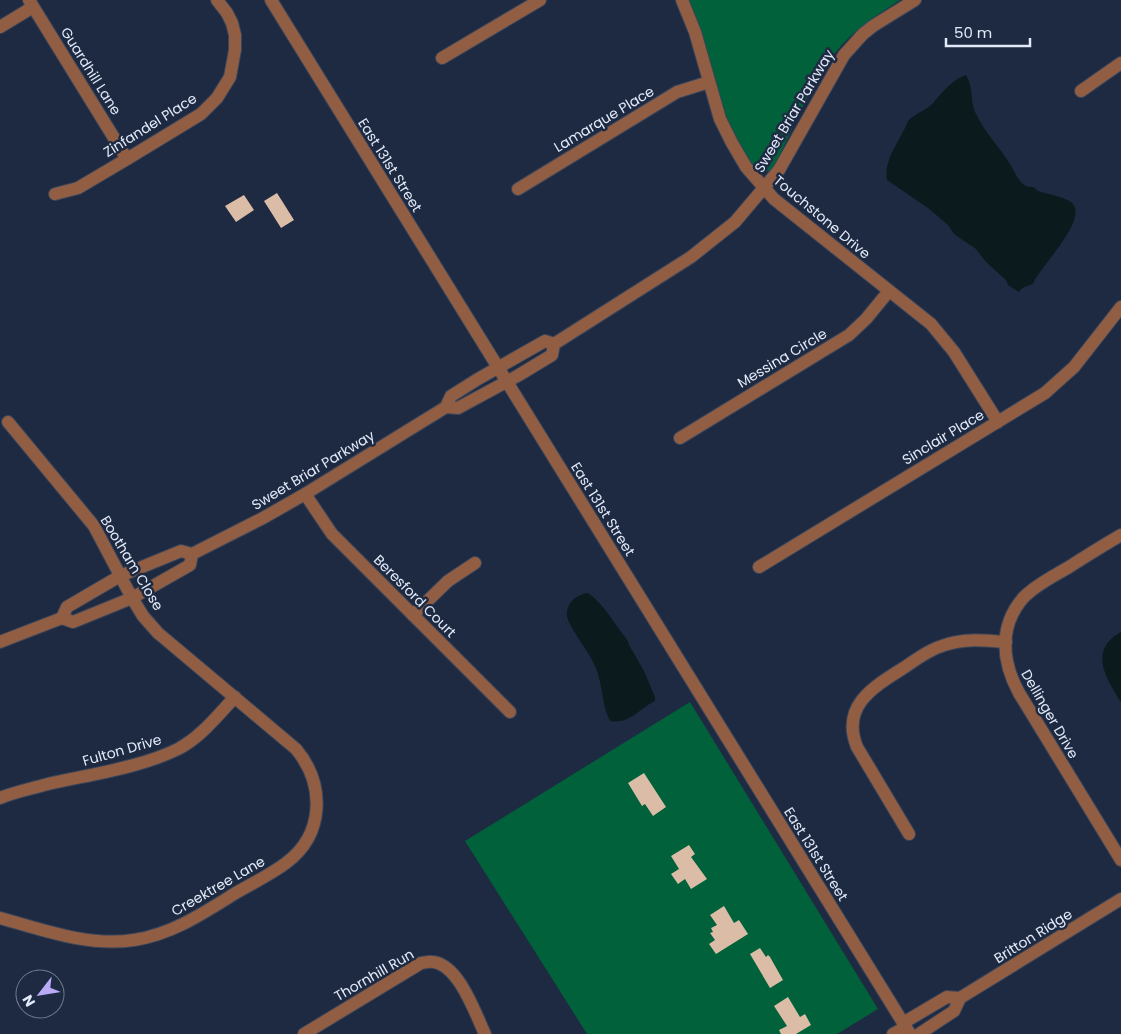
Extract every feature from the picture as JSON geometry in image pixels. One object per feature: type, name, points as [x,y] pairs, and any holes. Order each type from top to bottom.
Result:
[{"type":"street","name":"Zinfandel Place","points":[[55,194],[78,188],[127,159],[200,114],[217,98],[230,77],[234,62],[235,35],[227,13],[217,0]]},
{"type":"street","name":"East 131st Street","points":[[271,0],[906,1028]]},
{"type":"street","points":[[442,58],[540,0]]},
{"type":"street","name":"Touchstone Drive","points":[[682,0],[695,32],[720,120],[746,167],[774,199],[931,324],[946,341],[998,422]]},
{"type":"street","name":"Sweet Briar Parkway","points":[[446,407],[458,408],[552,355],[554,344],[691,257],[735,222],[779,170],[844,56],[873,26],[915,0]]},
{"type":"street","name":"Guardhill Lane","points":[[31,3],[127,159]]},
{"type":"street","points":[[0,27],[31,3]]},
{"type":"street","points":[[1081,91],[1121,63]]},
{"type":"street","name":"Lamarque Place","points":[[518,189],[677,92],[709,82]]},
{"type":"street","name":"Messina Circle","points":[[680,438],[849,335],[866,319],[889,291]]},
{"type":"street","name":"Sinclair Place","points":[[759,567],[1045,393],[1074,367],[1121,307]]},
{"type":"street","name":"Sweet Briar Parkway","points":[[62,618],[67,607],[120,576],[181,551],[192,554],[263,518],[446,407],[451,396],[478,378],[545,341],[554,344]]},
{"type":"street","name":"Bootham Close","points":[[8,422],[94,526],[143,616],[158,633],[300,754],[305,760],[317,796]]},
{"type":"street","name":"Beresford Court","points":[[305,494],[332,534],[510,712]]},
{"type":"street","name":"Dellinger Drive","points":[[1121,535],[1043,582],[1025,597],[1010,622],[1004,651],[1012,682],[1121,860]]},
{"type":"street","name":"Sweet Briar Parkway","points":[[0,642],[62,618],[72,622],[132,598],[190,565],[192,554]]},
{"type":"street","points":[[413,615],[448,581],[475,563]]},
{"type":"street","points":[[909,834],[857,747],[852,731],[856,711],[862,699],[873,688],[939,647],[964,641],[1006,642]]},
{"type":"street","name":"Fulton Drive","points":[[0,798],[22,790],[138,764],[161,756],[195,738],[235,698]]},
{"type":"street","name":"Creektree Lane","points":[[0,918],[66,936],[104,942],[134,940],[166,932],[187,923],[287,862],[301,848],[313,827],[318,810],[317,796]]},
{"type":"street","name":"Britton Ridge","points":[[919,1034],[954,1012],[960,998],[1121,899]]},
{"type":"street","name":"Thornhill Run","points":[[304,1034],[421,963],[433,962],[451,970],[466,992],[485,1034]]},
{"type":"street","name":"Britton Ridge","points":[[893,1034],[906,1028],[947,997],[960,998]]},
{"type":"green space","points":[[687,0],[900,0],[857,31],[835,53],[810,93],[775,165],[771,170],[761,174],[746,159],[721,106],[711,66]]},
{"type":"green space","points":[[690,702],[878,1009],[837,1034],[587,1034],[465,841]]},
{"type":"shaded area","points":[[966,75],[970,85],[975,112],[1021,182],[1024,185],[1034,187],[1038,191],[1069,200],[1075,209],[1074,219],[1062,243],[1033,284],[1022,288],[1019,292],[1008,285],[1006,280],[986,262],[976,249],[954,234],[948,225],[928,208],[887,180],[889,160],[908,121],[932,104],[953,82]]},
{"type":"shaded area","points":[[588,593],[605,609],[628,641],[655,697],[655,701],[624,720],[610,721],[595,666],[568,620],[567,611],[570,603],[580,595]]},
{"type":"shaded area","points":[[1121,632],[1121,702],[1106,674],[1103,656],[1105,647],[1111,639]]},
{"type":"building","points":[[277,193],[294,220],[281,228],[264,201]]},
{"type":"building","points":[[244,195],[254,210],[236,222],[225,206]]},
{"type":"building","points":[[644,773],[666,807],[653,816],[645,804],[642,806],[628,783]]},
{"type":"building","points":[[689,845],[695,854],[691,857],[707,879],[691,889],[685,879],[678,884],[671,874],[679,869],[671,856]]},
{"type":"building","points":[[724,906],[734,923],[739,920],[748,934],[716,954],[709,944],[715,940],[710,933],[713,932],[711,928],[717,925],[710,915]]},
{"type":"building","points":[[760,948],[766,957],[768,955],[770,957],[783,980],[770,988],[750,954]]},
{"type":"building","points":[[788,997],[800,1017],[805,1014],[811,1025],[796,1034],[781,1034],[779,1030],[787,1026],[774,1006]]}]
